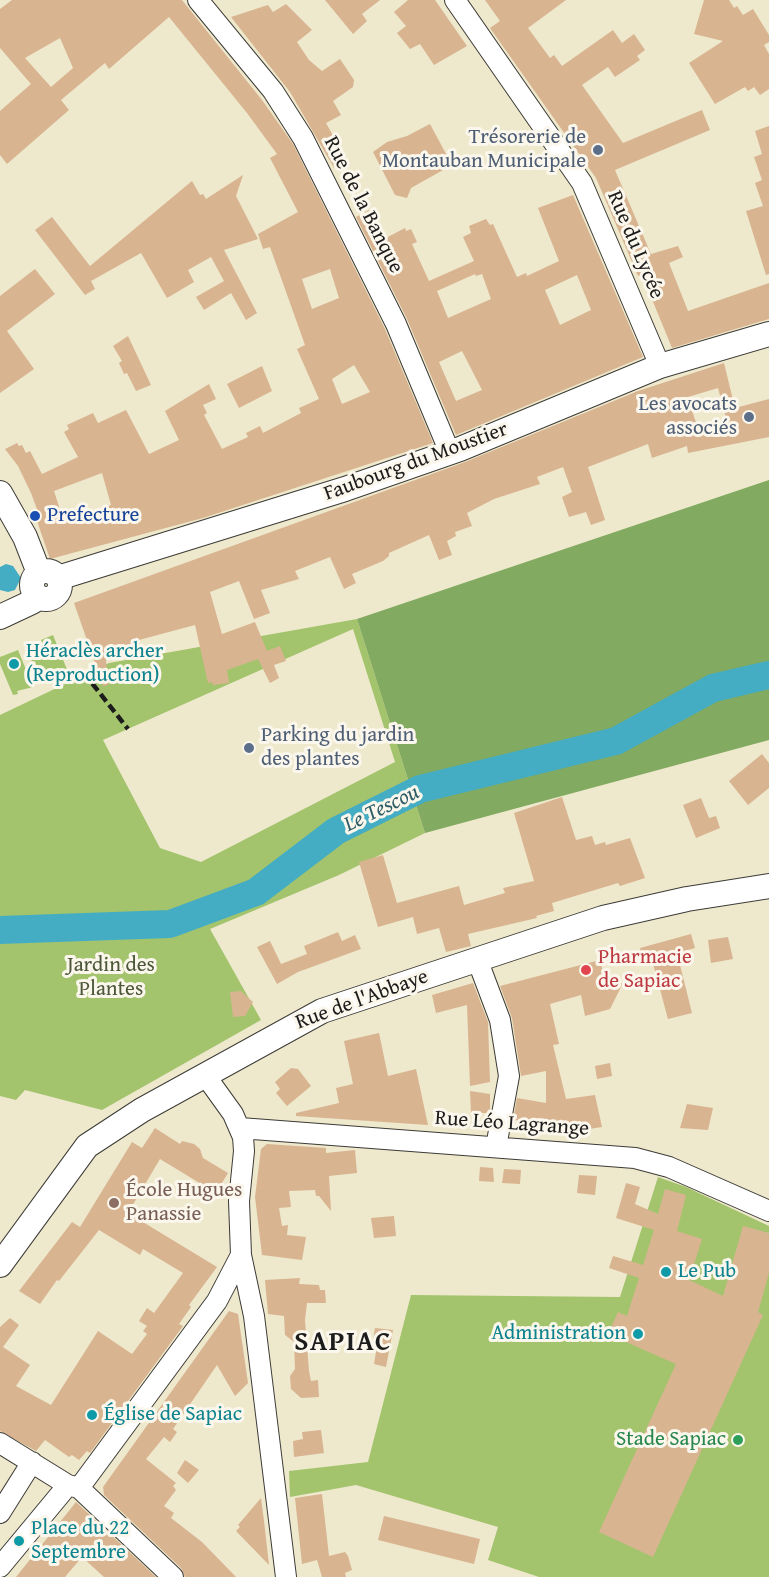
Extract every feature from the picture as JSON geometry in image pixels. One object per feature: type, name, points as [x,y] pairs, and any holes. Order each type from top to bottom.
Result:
[{"type":"main road","name":"Faubourg du Moustier","points":[[0,617],[32,602],[44,582],[206,534],[450,453],[660,366],[769,334]]},
{"type":"main road","points":[[0,493],[25,537],[44,582]]},
{"type":"main road","name":"Rue de l'Abbaye","points":[[0,1265],[87,1146],[142,1110],[322,1011],[603,918],[687,899],[769,886]]},
{"type":"street","name":"Rue de la Banque","points":[[198,0],[273,91],[303,138],[396,324],[450,453]]},
{"type":"street","name":"Rue du Lycée","points":[[455,0],[582,183],[660,366]]},
{"type":"street","points":[[477,959],[500,1020],[509,1076],[496,1146]]},
{"type":"street","points":[[205,1075],[240,1128],[244,1152],[239,1201],[241,1255],[250,1297],[286,1577]]},
{"type":"street","name":"Rue Léo Lagrange","points":[[240,1128],[635,1158],[669,1167],[769,1211]]},
{"type":"street","points":[[0,1567],[74,1486],[87,1481],[222,1292],[241,1255]]},
{"type":"street","points":[[222,1292],[239,1291],[250,1297]]},
{"type":"street","points":[[0,1443],[74,1486],[173,1577]]},
{"type":"street","points":[[0,1513],[32,1462]]},
{"type":"green space","points":[[769,480],[769,740],[425,833],[357,619]]},
{"type":"green space","name":"Jardin des Plantes","points":[[357,619],[425,833],[339,875],[210,929],[261,1020],[102,1110],[25,1090],[16,1100],[0,1096],[0,715],[109,663]],"holes":[[[353,629],[395,762],[201,862],[160,848],[103,740]]]},
{"type":"green space","points":[[53,635],[68,672],[41,683],[35,661],[32,662],[26,647],[42,643],[41,640]]},
{"type":"green space","points":[[18,650],[33,687],[17,691],[18,694],[13,695],[0,664],[0,657]]},
{"type":"green space","points":[[658,1177],[686,1187],[769,1226],[769,1577],[539,1577],[488,1560],[498,1527],[356,1485],[290,1497],[289,1471],[368,1462],[411,1295],[620,1297]]},
{"type":"water","points":[[6,564],[13,566],[21,578],[15,590],[8,592],[0,590],[0,567]]},
{"type":"building","points":[[12,0],[182,0],[262,100],[293,144],[385,329],[433,443],[203,518],[50,559],[37,521],[41,520],[31,493],[18,466],[5,449],[17,443],[19,446],[22,445],[26,453],[30,451],[42,474],[78,457],[64,432],[69,429],[67,425],[93,413],[98,423],[126,410],[149,454],[179,440],[165,411],[209,384],[216,399],[203,405],[207,413],[204,415],[222,449],[248,437],[246,433],[260,426],[263,433],[301,413],[299,408],[319,399],[297,349],[305,345],[270,247],[263,249],[258,234],[298,212],[270,158],[277,154],[247,113],[169,17],[109,69],[105,63],[61,100],[69,110],[7,164],[0,155],[0,111],[31,84],[0,48],[0,9]],"holes":[[[60,38],[73,68],[51,87],[25,58]],[[330,269],[339,298],[312,309],[302,279]],[[354,365],[370,392],[342,404],[332,379]],[[102,473],[111,505],[64,522],[54,491]]]},
{"type":"building","points":[[325,0],[380,0],[362,14],[367,21],[353,34]]},
{"type":"building","points":[[408,0],[435,0],[467,46],[434,65],[420,44],[410,49],[397,33],[406,26],[394,12]]},
{"type":"building","points":[[485,0],[566,0],[528,28],[550,58],[554,55],[562,66],[613,30],[622,43],[634,34],[645,50],[637,56],[640,60],[615,77],[608,67],[582,85],[623,143],[702,110],[710,130],[615,170],[651,254],[678,246],[683,257],[669,263],[688,311],[769,283],[769,319],[672,348],[642,275],[638,276],[596,178],[490,28],[500,21]]},
{"type":"building","points":[[704,0],[729,0],[734,8],[737,6],[743,15],[753,9],[769,35],[769,42],[764,45],[769,54],[769,89],[760,95],[754,87],[748,91],[745,87],[715,104],[689,63],[723,41],[694,34]]},
{"type":"building","points":[[286,4],[312,30],[297,42],[309,60],[322,71],[340,59],[354,80],[353,87],[333,101],[341,115],[326,123],[346,159],[334,168],[290,92],[231,17],[268,5],[273,12]]},
{"type":"building","points":[[430,124],[452,165],[411,188],[407,198],[395,195],[373,152],[387,142],[407,136]]},
{"type":"building","points":[[769,126],[769,274],[766,275],[746,211],[763,206],[755,183],[762,180],[754,157],[762,154],[755,131]]},
{"type":"building","points":[[243,175],[236,196],[258,239],[224,250],[257,313],[246,320],[231,293],[204,310],[196,297],[224,281],[211,257],[188,270],[194,282],[167,298],[141,253],[91,281],[95,289],[85,295],[35,230],[52,217],[90,266],[192,181],[200,195],[203,194],[206,199]]},
{"type":"building","points":[[573,195],[643,357],[456,435],[407,319],[356,217],[369,210],[386,238],[405,228],[406,231],[411,229],[417,242],[412,244],[429,281],[474,261],[463,237],[471,233],[469,226],[486,219],[490,225],[493,224],[517,277],[526,273],[527,276],[559,261],[538,208]],"holes":[[[475,274],[476,276],[482,274],[491,299],[448,318],[437,291]],[[577,275],[591,310],[560,325],[545,290]],[[462,351],[482,390],[456,401],[439,362]]]},
{"type":"building","points":[[35,269],[55,294],[7,331],[34,369],[0,393],[0,296]]},
{"type":"building","points":[[128,336],[151,385],[136,391],[127,373],[124,374],[119,363],[122,361],[113,346]]},
{"type":"building","points":[[724,363],[735,408],[769,399],[769,437],[688,453],[687,446],[652,458],[648,444],[588,467],[605,520],[591,525],[586,512],[569,517],[562,497],[572,492],[563,467],[537,477],[540,484],[494,499],[467,513],[472,526],[455,532],[456,536],[447,541],[452,555],[439,560],[429,535],[389,553],[383,561],[352,574],[356,583],[344,589],[330,557],[295,571],[299,579],[261,590],[270,613],[254,619],[239,581],[210,592],[222,634],[255,622],[267,651],[280,646],[286,661],[274,665],[279,678],[270,683],[258,659],[227,670],[229,683],[213,685],[212,682],[208,683],[195,625],[139,640],[142,652],[106,659],[108,685],[103,686],[74,603],[465,462],[638,391]],"holes":[[[718,388],[727,422],[705,428],[695,420],[688,397]]]},
{"type":"building","points":[[262,366],[272,391],[239,408],[227,384]]},
{"type":"building","points":[[762,754],[769,763],[769,788],[748,805],[729,781]]},
{"type":"building","points":[[562,797],[576,840],[592,836],[595,845],[605,842],[606,845],[630,838],[645,878],[620,886],[618,883],[552,903],[554,911],[536,916],[537,918],[468,934],[471,946],[446,952],[439,928],[417,934],[413,917],[378,927],[359,862],[383,855],[397,903],[459,886],[464,905],[505,893],[503,888],[534,881],[514,813]]},
{"type":"building","points":[[701,798],[709,818],[716,816],[720,828],[696,838],[683,805]]},
{"type":"building","points":[[338,932],[342,941],[355,935],[361,949],[298,972],[277,984],[257,947],[270,941],[281,964],[307,954],[304,946]]},
{"type":"building","points":[[691,934],[695,948],[677,953],[692,1013],[668,1019],[652,960],[643,962],[640,948]]},
{"type":"building","points":[[728,937],[733,959],[711,963],[708,940]]},
{"type":"building","points":[[600,960],[607,988],[623,983],[610,1009],[585,1016],[581,995],[550,1004],[559,1044],[553,1045],[566,1099],[595,1095],[602,1127],[589,1129],[588,1126],[513,1120],[517,1098],[546,1103],[546,1071],[521,1076],[512,1018],[500,986]]},
{"type":"building","points":[[473,983],[488,1022],[490,1082],[470,1086],[467,1005],[436,1013],[432,995]]},
{"type":"building","points":[[241,991],[253,1002],[245,1016],[233,1017],[230,992]]},
{"type":"building","points":[[379,1033],[388,1076],[416,1069],[428,1125],[296,1116],[296,1113],[339,1103],[336,1088],[353,1084],[344,1041]]},
{"type":"building","points":[[610,1063],[612,1076],[597,1079],[595,1066]]},
{"type":"building","points":[[291,1068],[298,1069],[311,1086],[287,1106],[276,1093],[280,1089],[275,1082]]},
{"type":"building","points":[[470,1091],[490,1094],[490,1113],[471,1113]]},
{"type":"building","points":[[687,1104],[713,1108],[708,1130],[680,1128]]},
{"type":"building","points":[[155,1128],[180,1144],[182,1141],[194,1144],[200,1149],[203,1158],[228,1173],[216,1193],[160,1159],[128,1213],[217,1267],[189,1305],[191,1307],[179,1324],[183,1326],[90,1453],[87,1451],[79,1460],[72,1455],[69,1457],[45,1440],[36,1451],[0,1431],[0,1327],[10,1318],[19,1325],[3,1347],[30,1365],[16,1386],[51,1405],[98,1331],[132,1354],[147,1334],[143,1331],[147,1326],[139,1321],[147,1308],[154,1313],[183,1273],[143,1249],[140,1255],[99,1230],[40,1304],[19,1291],[72,1222],[80,1227],[132,1142],[142,1148]]},
{"type":"building","points":[[267,1144],[326,1148],[326,1153],[355,1150],[357,1173],[329,1176],[331,1211],[319,1196],[316,1196],[315,1190],[289,1191],[291,1207],[279,1208],[282,1226],[288,1225],[287,1235],[306,1237],[302,1260],[262,1255],[255,1197],[261,1149]]},
{"type":"building","points":[[480,1167],[493,1168],[494,1182],[479,1181]]},
{"type":"building","points":[[504,1169],[521,1170],[520,1184],[502,1183]]},
{"type":"building","points":[[579,1175],[597,1176],[595,1195],[577,1193]]},
{"type":"building","points":[[626,1183],[640,1187],[635,1204],[658,1214],[665,1189],[686,1195],[677,1231],[702,1239],[689,1280],[723,1296],[743,1226],[769,1233],[769,1273],[758,1312],[763,1315],[653,1557],[599,1532],[676,1364],[608,1334],[618,1312],[627,1316],[639,1278],[609,1268],[613,1256],[643,1265],[654,1230],[616,1218]]},
{"type":"building","points":[[394,1216],[396,1236],[374,1238],[371,1218]]},
{"type":"building","points":[[300,1278],[299,1284],[319,1285],[320,1290],[325,1290],[326,1303],[307,1303],[305,1320],[309,1371],[311,1381],[318,1380],[319,1397],[301,1398],[291,1389],[290,1376],[295,1369],[294,1342],[285,1335],[284,1316],[268,1314],[265,1280]]},
{"type":"building","points":[[229,1311],[238,1314],[248,1383],[235,1396],[217,1365],[173,1429],[177,1432],[170,1442],[164,1437],[146,1459],[176,1483],[173,1486],[176,1490],[164,1506],[174,1513],[171,1518],[202,1542],[236,1577],[185,1577],[181,1568],[104,1495],[103,1487]]},
{"type":"building","points":[[375,1328],[393,1330],[386,1367],[374,1364],[376,1352],[371,1352]]},
{"type":"building","points":[[321,1430],[324,1453],[294,1457],[293,1441],[303,1439],[302,1432]]},
{"type":"building","points":[[185,1460],[199,1470],[188,1483],[177,1473]]},
{"type":"building","points":[[322,1494],[329,1556],[345,1552],[352,1570],[345,1573],[346,1577],[322,1577],[317,1560],[302,1564],[295,1498]]},
{"type":"building","points":[[261,1498],[269,1565],[236,1531],[240,1527],[238,1525]]},
{"type":"building","points":[[76,1502],[156,1577],[104,1577],[82,1557],[65,1577],[16,1577]]},
{"type":"building","points":[[384,1516],[480,1539],[474,1564],[378,1540]]},
{"type":"waterway","name":"Le Tescou","points":[[0,930],[170,924],[256,892],[336,831],[420,789],[616,741],[713,688],[769,675]]},
{"type":"railway","points":[[84,673],[128,729]]},
{"type":"place","name":"Trésorerie de Montauban Municipale","points":[[598,150]]},
{"type":"place","name":"Les avocats associés","points":[[749,417]]},
{"type":"place","name":"Prefecture","points":[[35,516]]},
{"type":"place","name":"Héraclès archer (Reproduction)","points":[[14,664]]},
{"type":"place","name":"Parking du jardin des plantes","points":[[249,748]]},
{"type":"place","name":"Pharmacie de Sapiac","points":[[586,970]]},
{"type":"place","name":"École Hugues Panassie","points":[[114,1203]]},
{"type":"place","name":"Le Pub","points":[[666,1272]]},
{"type":"place","name":"Administration","points":[[638,1334]]},
{"type":"place","name":"Église de Sapiac","points":[[92,1415]]},
{"type":"place","name":"Stade Sapiac","points":[[738,1440]]},
{"type":"place","name":"Place du 22 Septembre","points":[[19,1541]]},
{"type":"district","name":"SAPIAC","points":[[343,1343]]}]
